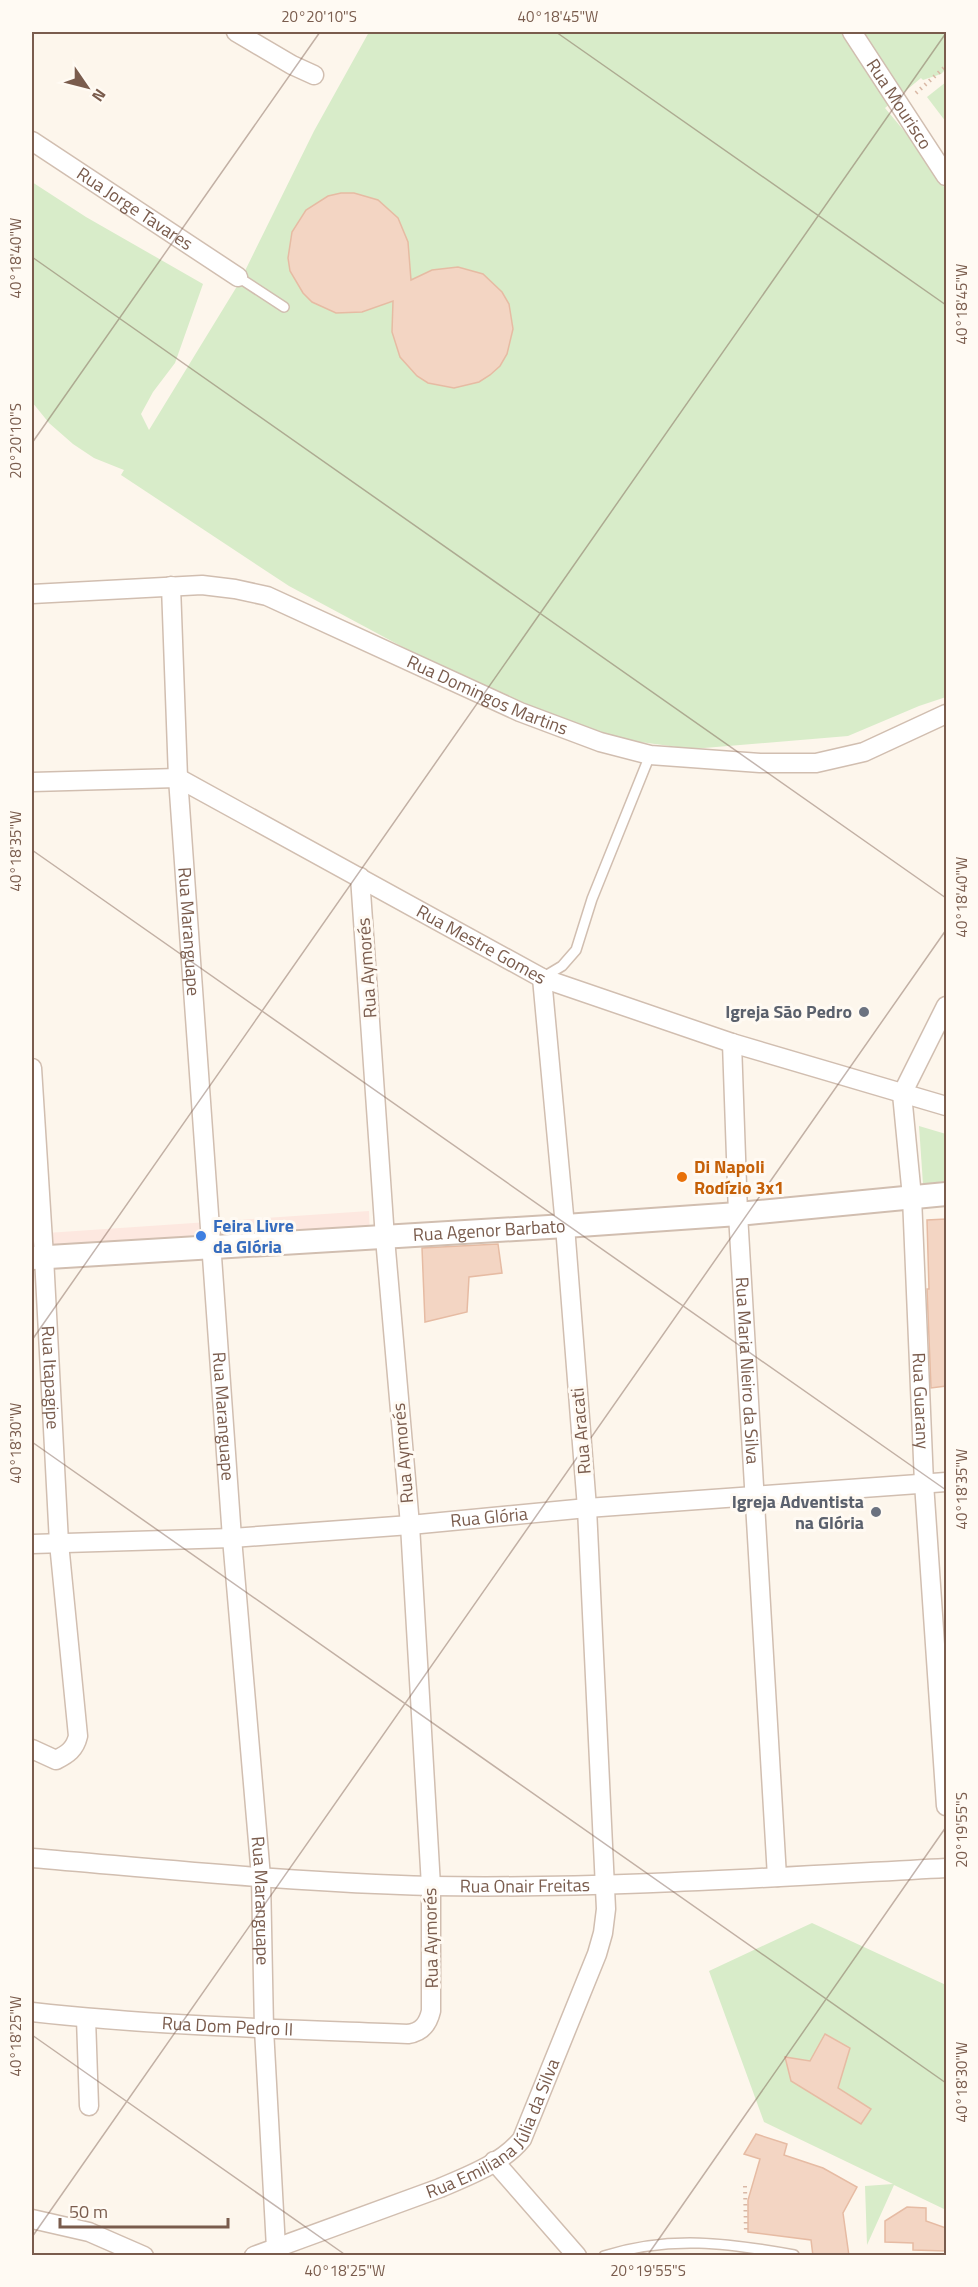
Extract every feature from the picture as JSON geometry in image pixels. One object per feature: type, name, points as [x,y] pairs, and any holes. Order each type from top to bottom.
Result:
[{"type":"street","points":[[236,32],[292,65],[314,75]]},
{"type":"street","name":"Rua Mourisco","points":[[852,32],[946,176]]},
{"type":"street","name":"Rua Jorge Tavares","points":[[32,141],[238,277]]},
{"type":"street","name":"Rua Domingos Martins","points":[[32,594],[202,585],[267,596],[520,712],[600,742],[650,755],[760,763],[816,763],[864,752],[946,714]]},
{"type":"street","name":"Rua Maranguape","points":[[171,586],[178,778],[232,1538],[261,1877],[264,2029],[277,2252]]},
{"type":"street","points":[[32,782],[178,778]]},
{"type":"street","name":"Rua Mestre Gomes","points":[[178,778],[542,978],[732,1043],[946,1106]]},
{"type":"street","name":"Rua Aymorés","points":[[360,877],[384,1238],[410,1525],[430,1886],[431,2011],[424,2027]]},
{"type":"street","name":"Rua Aracati","points":[[542,978],[565,1226],[587,1508],[605,1884]]},
{"type":"street","points":[[902,1094],[946,1006]]},
{"type":"street","name":"Rua Maria Nieiro da Silva","points":[[732,1043],[738,1214],[777,1877]]},
{"type":"street","name":"Rua Itapagipe","points":[[32,1068],[38,1258],[58,1543],[78,1736],[76,1746],[67,1755],[56,1760],[32,1749]]},
{"type":"street","name":"Rua Guarany","points":[[902,1094],[912,1197],[924,1484],[946,1806]]},
{"type":"street","name":"Rua Agenor Barbato","points":[[38,1258],[738,1214],[946,1194]]},
{"type":"street","name":"Rua Glória","points":[[32,1544],[232,1538],[410,1525],[587,1508],[946,1482]]},
{"type":"street","name":"Rua Onair Freitas","points":[[32,1858],[261,1877],[430,1886],[605,1884],[946,1868]]},
{"type":"street","name":"Rua Emiliana Júlia da Silva","points":[[254,2256],[277,2252],[440,2188],[515,2148],[522,2139],[597,1954],[606,1910],[605,1884]]},
{"type":"street","name":"Rua Dom Pedro II","points":[[32,2012],[86,2018],[264,2029],[408,2034],[424,2027]]},
{"type":"street","points":[[86,2018],[89,2106]]},
{"type":"street","points":[[494,2161],[577,2256]]},
{"type":"street","points":[[32,2219],[89,2232],[144,2256]]},
{"type":"lane","points":[[238,277],[284,307]]},
{"type":"lane","points":[[542,978],[562,966],[576,950],[592,899],[650,755]]},
{"type":"lane","points":[[604,2256],[642,2246],[702,2242],[794,2255]]},
{"type":"path","points":[[901,107],[946,66]]},
{"type":"path","points":[[745,2186],[746,2247]]},
{"type":"shaded area","name":"Feira Livre da Glória","points":[[369,1211],[370,1237],[32,1261],[32,1234]]},
{"type":"green space","points":[[369,32],[946,32],[946,69],[941,74],[923,80],[921,78],[885,108],[910,138],[946,190],[946,697],[848,736],[692,749],[581,734],[494,696],[289,586],[121,475],[124,470],[94,458],[73,444],[49,423],[32,402],[32,182],[86,217],[203,284],[175,363],[153,392],[141,414],[149,430],[239,283],[314,131]]},
{"type":"green space","points":[[946,82],[946,122],[927,97]]},
{"type":"green space","points":[[919,1126],[946,1134],[946,1181],[923,1184]]},
{"type":"green space","points":[[812,1923],[946,1985],[946,2210],[894,2185],[867,2245],[865,2186],[893,2184],[764,2122],[709,1971]]},
{"type":"building","points":[[354,193],[378,200],[398,218],[408,242],[411,280],[432,270],[458,267],[483,274],[502,292],[509,304],[513,329],[507,354],[500,366],[490,375],[479,382],[454,388],[428,383],[417,376],[400,357],[392,332],[393,301],[362,312],[336,313],[312,302],[303,293],[290,271],[288,258],[292,232],[306,210],[328,196]]},
{"type":"building","points":[[946,1219],[946,1386],[931,1388],[927,1220]]},
{"type":"building","points":[[498,1244],[502,1273],[469,1277],[467,1312],[425,1322],[422,1248]]},
{"type":"building","points":[[825,2034],[850,2048],[838,2088],[871,2109],[861,2124],[791,2081],[785,2057],[810,2061]]},
{"type":"building","points":[[756,2134],[787,2144],[784,2155],[823,2168],[857,2187],[843,2213],[849,2256],[813,2256],[811,2240],[748,2232],[748,2200],[760,2159],[744,2154]]},
{"type":"building","points":[[907,2207],[926,2208],[926,2221],[946,2228],[946,2251],[913,2250],[913,2243],[885,2242],[885,2221]]},
{"type":"place","name":"Igreja São Pedro","points":[[864,1012]]},
{"type":"place","name":"Di Napoli Rodízio 3x1","points":[[682,1177]]},
{"type":"place","name":"Feira Livre da Glória","points":[[201,1236]]},
{"type":"place","name":"Igreja Adventista na Glória","points":[[876,1512]]}]
